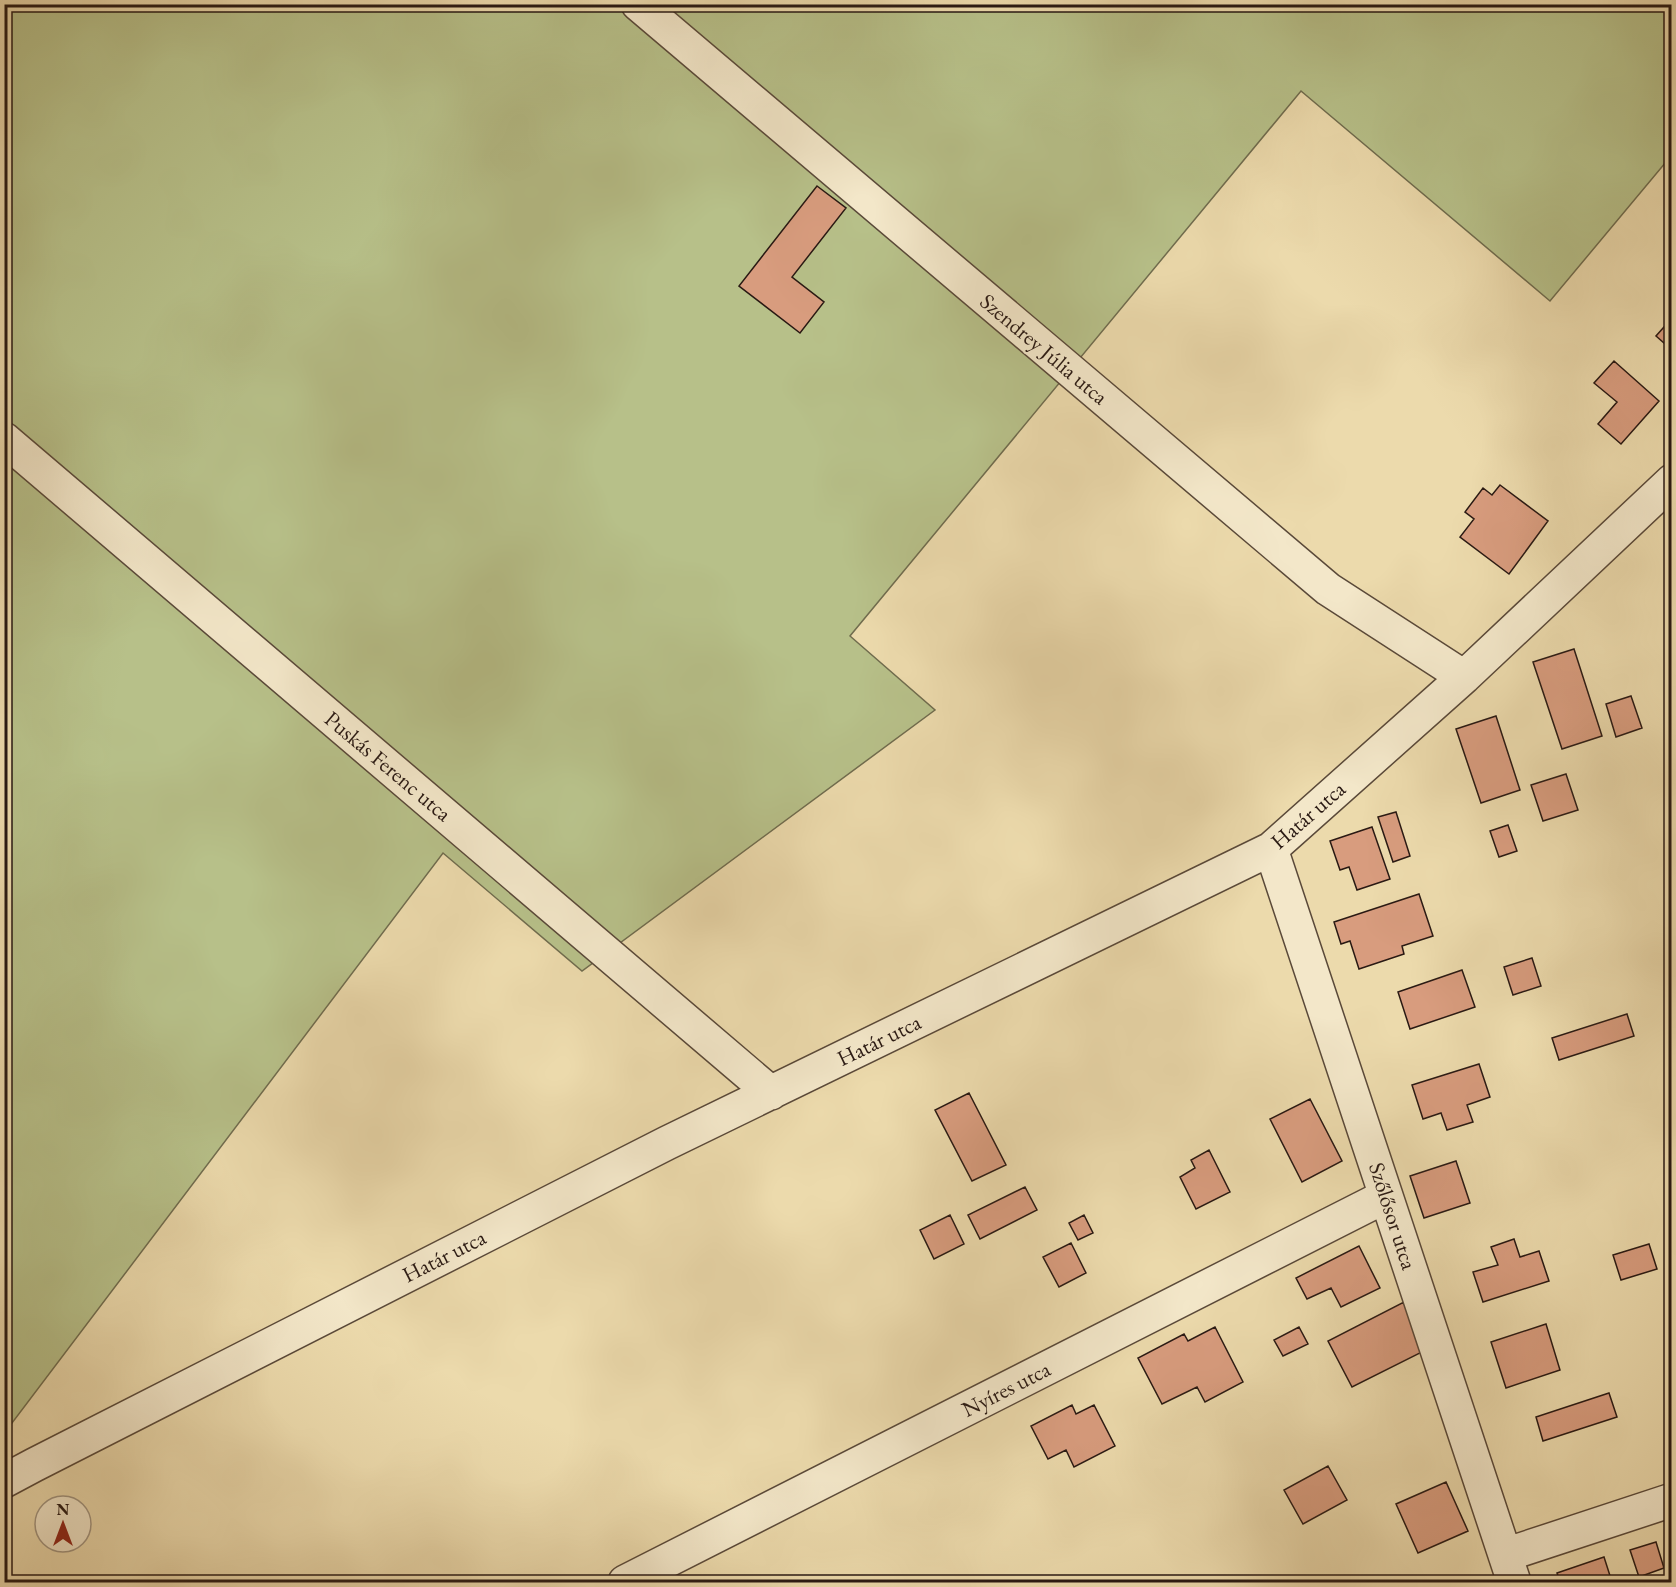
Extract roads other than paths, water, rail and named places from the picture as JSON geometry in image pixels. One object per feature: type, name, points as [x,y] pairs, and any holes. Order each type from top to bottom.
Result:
[{"type":"street","name":"Szendrey Júlia utca","points":[[638,4],[1328,590],[1464,677]]},
{"type":"street","name":"Puskás Ferenc utca","points":[[4,440],[771,1093]]},
{"type":"street","name":"Határ utca","points":[[4,1481],[667,1143],[1271,849],[1464,677],[1671,481]]},
{"type":"street","name":"Szőlősor utca","points":[[1271,849],[1510,1569]]},
{"type":"street","name":"Nyíres utca","points":[[625,1582],[1386,1196]]},
{"type":"street","points":[[1510,1569],[1671,1500]]}]
